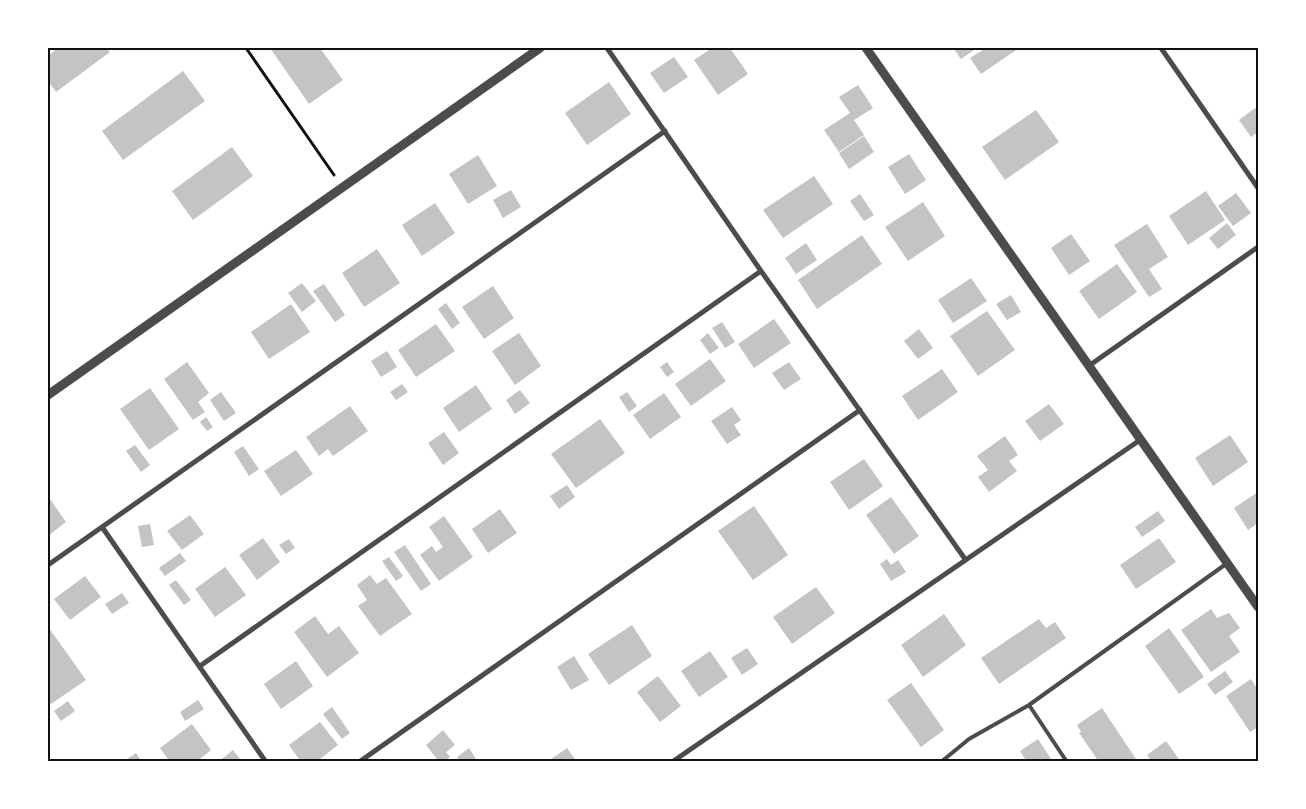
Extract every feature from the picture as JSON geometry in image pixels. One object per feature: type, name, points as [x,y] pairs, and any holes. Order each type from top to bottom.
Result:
[{"type":"street","points":[[48,394],[540,48]]},
{"type":"street","points":[[606,48],[965,560]]},
{"type":"street","points":[[866,48],[1258,607]]},
{"type":"street","points":[[1161,48],[1258,188]]},
{"type":"street","points":[[48,565],[664,130]]},
{"type":"street","points":[[1090,366],[1258,246]]},
{"type":"street","points":[[200,666],[761,271]]},
{"type":"street","points":[[359,762],[860,410]]},
{"type":"street","points":[[672,762],[1140,440]]},
{"type":"street","points":[[102,527],[266,762]]},
{"type":"lane","points":[[940,762],[969,739],[1029,705],[1227,563]]},
{"type":"lane","points":[[1029,705],[1067,762]]},
{"type":"path","points":[[246,48],[342,186]]},
{"type":"building","points":[[58,48],[106,48],[110,52],[56,92],[48,81],[48,56]]},
{"type":"building","points":[[270,48],[320,48],[343,80],[309,104]]},
{"type":"building","points":[[712,48],[730,48],[748,74],[718,95],[694,60]]},
{"type":"building","points":[[953,48],[977,48],[961,59]]},
{"type":"building","points":[[986,48],[1019,48],[981,74],[970,58]]},
{"type":"building","points":[[674,57],[688,77],[664,93],[650,73]]},
{"type":"building","points":[[183,71],[205,101],[123,160],[102,131]]},
{"type":"building","points":[[609,82],[631,114],[587,145],[565,113]]},
{"type":"building","points":[[858,85],[873,108],[854,120],[864,135],[839,152],[824,130],[850,113],[839,97]]},
{"type":"building","points":[[1255,108],[1258,113],[1258,132],[1251,137],[1239,120]]},
{"type":"building","points":[[1036,110],[1059,142],[1005,180],[982,147]]},
{"type":"building","points":[[864,136],[874,152],[849,169],[839,153]]},
{"type":"building","points":[[232,147],[253,176],[193,220],[172,191]]},
{"type":"building","points":[[909,154],[926,180],[905,194],[888,167]]},
{"type":"building","points":[[478,155],[497,186],[468,204],[449,174]]},
{"type":"building","points":[[814,176],[833,204],[783,238],[763,210]]},
{"type":"building","points":[[511,190],[521,207],[503,218],[493,200]]},
{"type":"building","points":[[1206,191],[1225,220],[1188,245],[1169,216]]},
{"type":"building","points":[[1236,193],[1251,213],[1233,226],[1218,206]]},
{"type":"building","points":[[860,194],[874,215],[864,221],[850,201]]},
{"type":"building","points":[[923,202],[945,236],[908,261],[885,227]]},
{"type":"building","points":[[435,203],[455,233],[422,256],[402,225]]},
{"type":"building","points":[[1227,223],[1236,235],[1218,249],[1209,238]]},
{"type":"building","points":[[1147,224],[1168,257],[1149,269],[1162,289],[1149,297],[1114,245]]},
{"type":"building","points":[[1071,234],[1090,261],[1069,275],[1051,248]]},
{"type":"building","points":[[862,235],[882,264],[817,309],[798,280]]},
{"type":"building","points":[[806,243],[817,260],[796,274],[785,258]]},
{"type":"building","points":[[377,249],[400,283],[364,307],[342,273]]},
{"type":"building","points":[[1117,264],[1137,292],[1099,319],[1079,291]]},
{"type":"building","points":[[971,278],[987,301],[953,323],[938,300]]},
{"type":"building","points":[[302,283],[316,301],[302,312],[288,293]]},
{"type":"building","points":[[324,284],[345,315],[335,322],[313,291]]},
{"type":"building","points":[[493,286],[514,318],[484,339],[462,307]]},
{"type":"building","points":[[1011,295],[1021,312],[1007,320],[996,304]]},
{"type":"building","points":[[446,303],[460,323],[452,329],[438,309]]},
{"type":"building","points":[[291,304],[310,332],[269,359],[251,332]]},
{"type":"building","points":[[987,311],[1015,350],[978,376],[950,336]]},
{"type":"building","points":[[774,319],[791,343],[754,368],[738,344]]},
{"type":"building","points":[[722,322],[735,342],[725,348],[712,328]]},
{"type":"building","points":[[436,324],[455,351],[416,377],[398,350]]},
{"type":"building","points":[[919,329],[933,348],[918,359],[904,341]]},
{"type":"building","points":[[519,333],[541,366],[515,385],[492,351]]},
{"type":"building","points":[[708,333],[719,348],[710,354],[700,340]]},
{"type":"building","points":[[387,351],[397,367],[381,377],[371,361]]},
{"type":"building","points":[[710,359],[726,381],[691,406],[675,384]]},
{"type":"building","points":[[187,362],[209,393],[198,402],[205,412],[193,420],[164,379]]},
{"type":"building","points":[[667,362],[674,372],[667,377],[660,367]]},
{"type":"building","points":[[789,362],[801,379],[784,390],[772,373]]},
{"type":"building","points":[[942,369],[958,392],[918,420],[902,396]]},
{"type":"building","points":[[402,384],[408,392],[396,400],[390,392]]},
{"type":"building","points":[[476,385],[492,409],[459,432],[443,408]]},
{"type":"building","points":[[150,388],[179,429],[149,450],[120,409]]},
{"type":"building","points":[[520,390],[530,403],[515,414],[506,400]]},
{"type":"building","points":[[221,392],[236,413],[224,421],[210,400]]},
{"type":"building","points":[[627,392],[637,406],[629,412],[619,397]]},
{"type":"building","points":[[664,393],[681,417],[650,439],[633,415]]},
{"type":"building","points":[[1049,404],[1064,424],[1040,441],[1025,421]]},
{"type":"building","points":[[350,406],[368,431],[333,456],[328,449],[319,456],[306,437]]},
{"type":"building","points":[[732,407],[741,420],[734,425],[741,435],[727,444],[711,421]]},
{"type":"building","points":[[206,417],[213,427],[207,431],[200,422]]},
{"type":"building","points":[[600,419],[625,453],[576,488],[551,454]]},
{"type":"building","points":[[444,432],[459,453],[443,465],[428,443]]},
{"type":"building","points":[[1230,435],[1248,462],[1213,486],[1195,458]]},
{"type":"building","points":[[1005,436],[1018,455],[1009,461],[1017,471],[989,492],[978,477],[988,470],[977,456]]},
{"type":"building","points":[[135,445],[150,465],[141,472],[126,451]]},
{"type":"building","points":[[243,446],[259,469],[249,476],[234,452]]},
{"type":"building","points":[[296,450],[313,474],[281,496],[264,471]]},
{"type":"building","points":[[864,459],[883,486],[849,510],[830,482]]},
{"type":"building","points":[[567,485],[575,497],[559,509],[550,496]]},
{"type":"building","points":[[1258,492],[1258,523],[1248,530],[1234,508]]},
{"type":"building","points":[[48,496],[66,522],[48,536]]},
{"type":"building","points":[[891,497],[919,536],[894,554],[866,515]]},
{"type":"building","points":[[754,506],[788,555],[753,580],[718,531]]},
{"type":"building","points":[[500,509],[517,533],[488,553],[472,529]]},
{"type":"building","points":[[1158,511],[1165,521],[1142,537],[1135,527]]},
{"type":"building","points":[[190,515],[204,534],[182,550],[167,531]]},
{"type":"building","points":[[444,516],[473,557],[439,581],[420,555],[432,546],[436,552],[443,547],[429,527]]},
{"type":"building","points":[[150,524],[154,545],[142,547],[138,526]]},
{"type":"building","points":[[263,538],[280,562],[257,580],[239,555]]},
{"type":"building","points":[[1159,538],[1176,562],[1136,589],[1120,565]]},
{"type":"building","points":[[289,539],[295,548],[286,554],[279,545]]},
{"type":"building","points":[[405,545],[431,584],[421,591],[394,552]]},
{"type":"building","points":[[180,553],[186,561],[165,576],[159,568]]},
{"type":"building","points":[[389,557],[403,576],[396,581],[382,561]]},
{"type":"building","points":[[887,559],[891,565],[898,560],[906,572],[891,581],[880,564]]},
{"type":"building","points":[[225,567],[246,595],[215,617],[195,589]]},
{"type":"building","points":[[370,575],[377,584],[386,578],[412,614],[380,636],[358,606],[367,600],[357,585]]},
{"type":"building","points":[[85,576],[101,597],[70,620],[54,599]]},
{"type":"building","points":[[176,580],[191,600],[184,605],[169,585]]},
{"type":"building","points":[[816,587],[835,613],[792,644],[773,617]]},
{"type":"building","points":[[122,593],[129,603],[112,614],[105,604]]},
{"type":"building","points":[[1211,609],[1217,618],[1229,613],[1240,628],[1229,636],[1240,652],[1211,672],[1181,630]]},
{"type":"building","points":[[944,614],[966,645],[923,677],[901,645]]},
{"type":"building","points":[[315,616],[328,634],[339,626],[359,653],[327,677],[294,632]]},
{"type":"building","points":[[1039,619],[1046,628],[1055,622],[1066,638],[999,684],[981,658]]},
{"type":"building","points":[[632,625],[652,656],[609,685],[588,654]]},
{"type":"building","points":[[49,628],[86,680],[51,704],[48,699]]},
{"type":"building","points":[[1169,628],[1204,677],[1179,694],[1145,646]]},
{"type":"building","points":[[747,648],[758,664],[742,675],[731,658]]},
{"type":"building","points":[[710,651],[728,677],[699,697],[681,671]]},
{"type":"building","points":[[574,656],[589,680],[571,690],[557,667]]},
{"type":"building","points":[[296,661],[313,686],[281,709],[264,684]]},
{"type":"building","points":[[1225,671],[1233,682],[1215,695],[1207,684]]},
{"type":"building","points":[[658,676],[681,706],[660,722],[637,692]]},
{"type":"building","points":[[1251,679],[1258,690],[1258,727],[1250,732],[1226,696]]},
{"type":"building","points":[[911,683],[944,730],[921,747],[887,700]]},
{"type":"building","points":[[198,700],[204,709],[185,721],[180,712]]},
{"type":"building","points":[[68,701],[75,711],[61,721],[54,711]]},
{"type":"building","points":[[332,707],[350,733],[342,739],[323,714]]},
{"type":"building","points":[[1102,708],[1138,762],[1099,762],[1079,733],[1081,732],[1077,725]]},
{"type":"building","points":[[320,722],[338,745],[316,762],[301,762],[289,745]]},
{"type":"building","points":[[192,724],[211,750],[196,762],[170,762],[160,748]]},
{"type":"building","points":[[443,730],[455,745],[446,752],[450,757],[444,762],[439,762],[426,745]]},
{"type":"building","points":[[1038,739],[1053,762],[1021,762],[1025,759],[1020,751]]},
{"type":"building","points":[[1166,741],[1181,762],[1152,762],[1147,755]]},
{"type":"building","points":[[469,748],[478,762],[460,762],[457,757]]},
{"type":"building","points":[[567,748],[577,762],[547,762]]},
{"type":"building","points":[[233,750],[240,759],[237,762],[218,762]]},
{"type":"building","points":[[136,753],[142,762],[123,762]]}]
